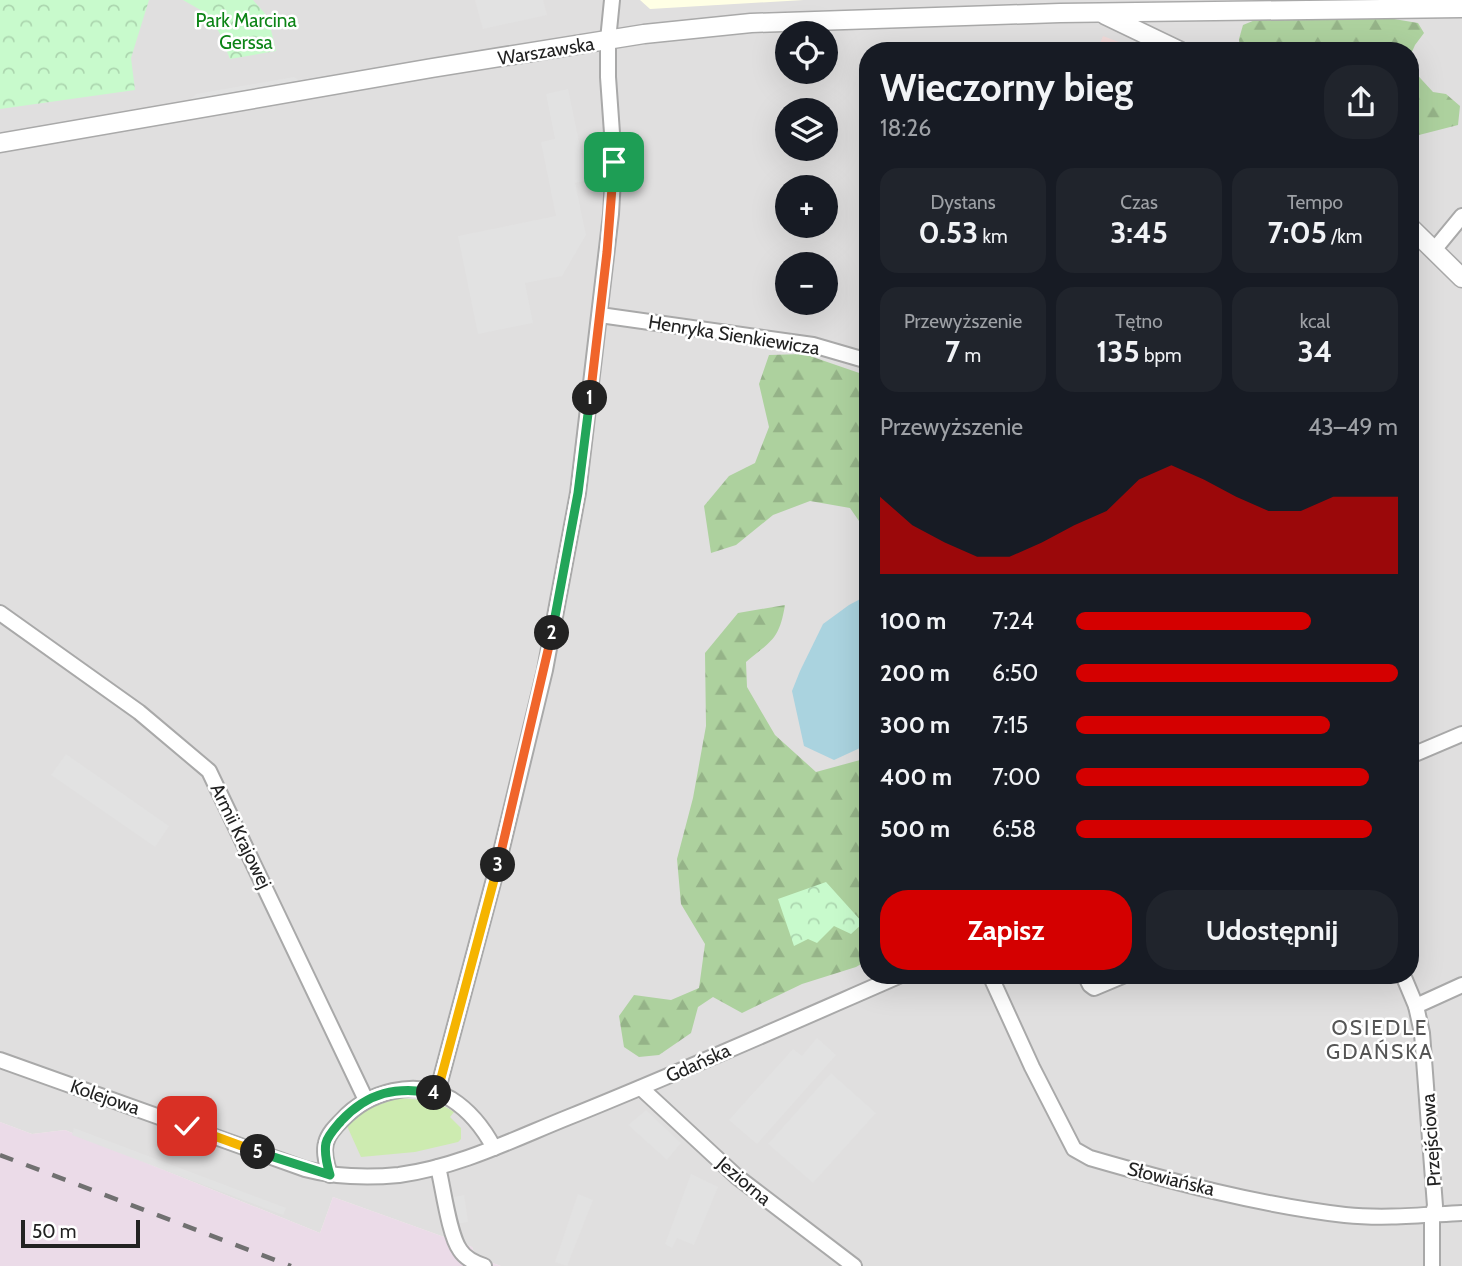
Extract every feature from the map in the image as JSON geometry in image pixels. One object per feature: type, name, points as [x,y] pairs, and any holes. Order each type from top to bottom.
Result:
[{"type":"street","points":[[437,1093],[498,864],[545,670],[578,493],[600,315],[614,162],[608,77],[612,0]]},
{"type":"street","name":"Warszawska","points":[[0,143],[432,68],[608,40],[751,23],[1098,13],[1462,8]]},
{"type":"street","points":[[1098,13],[1163,42]]},
{"type":"street","points":[[1434,250],[1462,216]]},
{"type":"street","points":[[1419,236],[1462,278]]},
{"type":"street","name":"Henryka Sienkiewicza","points":[[600,315],[813,345],[859,358]]},
{"type":"street","name":"Armii Krajowej","points":[[0,612],[139,712],[209,771],[366,1100]]},
{"type":"street","points":[[1419,751],[1462,734]]},
{"type":"street","name":"Gdańska","points":[[438,1167],[494,1148],[641,1088],[880,984]]},
{"type":"street","name":"Słowiańska","points":[[994,984],[1074,1149],[1090,1158],[1214,1191],[1346,1215],[1462,1213]]},
{"type":"street","name":"Przejściowa","points":[[1407,984],[1416,1006],[1422,1033],[1429,1101],[1435,1206],[1432,1215],[1432,1266]]},
{"type":"street","points":[[1416,1006],[1462,985]]},
{"type":"street","name":"Kolejowa","points":[[0,1060],[330,1175],[398,1175],[438,1167]]},
{"type":"street","points":[[330,1175],[326,1162],[326,1143],[342,1119],[366,1100],[384,1093],[412,1088],[451,1099],[484,1128],[494,1148]]},
{"type":"street","name":"Jeziorna","points":[[641,1088],[736,1176],[854,1266]]},
{"type":"street","points":[[438,1167],[460,1251],[484,1266]]},
{"type":"shaded area","points":[[0,0],[1462,0],[1462,1266],[501,1266],[476,1257],[472,1247],[333,1197],[320,1233],[65,1130],[32,1134],[0,1122]]},
{"type":"shaded area","points":[[475,0],[543,0],[547,15],[483,29]]},
{"type":"shaded area","points":[[640,0],[804,0],[650,9]]},
{"type":"shaded area","points":[[1103,36],[1119,42],[1101,42]]},
{"type":"shaded area","points":[[294,77],[300,81],[190,100],[196,94]]},
{"type":"shaded area","points":[[568,89],[587,180],[575,183],[586,235],[562,276],[525,283],[533,323],[478,334],[458,236],[556,216],[541,142],[555,139],[546,94]]},
{"type":"shaded area","points":[[66,754],[169,826],[155,847],[51,775]]},
{"type":"shaded area","points":[[817,1038],[836,1055],[757,1144],[729,1120],[793,1049],[802,1056]]},
{"type":"shaded area","points":[[831,1073],[876,1113],[813,1183],[768,1144]]},
{"type":"shaded area","points":[[646,1110],[681,1143],[667,1160],[628,1125]]},
{"type":"shaded area","points":[[0,1122],[32,1134],[65,1130],[320,1233],[333,1197],[472,1247],[476,1257],[501,1266],[0,1266]]},
{"type":"shaded area","points":[[74,1128],[286,1208],[283,1215],[72,1135]]},
{"type":"shaded area","points":[[691,1174],[718,1187],[694,1245],[677,1238],[672,1248],[665,1244]]},
{"type":"shaded area","points":[[578,1194],[593,1200],[567,1266],[555,1262]]},
{"type":"shaded area","points":[[464,1195],[468,1222],[457,1224],[453,1197]]},
{"type":"green space","name":"Park Marcina Gerssa","points":[[0,0],[149,0],[131,58],[135,90],[0,109]]},
{"type":"green space","name":"Park Marcina Gerssa","points":[[183,0],[253,0],[268,17],[276,51],[230,59],[219,32],[204,12]]},
{"type":"green space","points":[[1260,18],[1388,18],[1418,23],[1424,33],[1417,42],[1239,42],[1243,25]]},
{"type":"green space","points":[[1419,77],[1433,92],[1446,94],[1460,106],[1458,125],[1419,135]]},
{"type":"green space","points":[[804,354],[859,373],[859,521],[850,508],[810,501],[773,515],[736,545],[711,553],[704,506],[729,476],[755,463],[769,427],[759,384],[769,355]]},
{"type":"green space","points":[[785,605],[777,633],[746,662],[747,687],[775,735],[816,772],[859,760],[859,965],[802,984],[742,1013],[713,997],[698,1007],[691,1033],[659,1055],[639,1057],[624,1047],[619,1016],[634,995],[671,1000],[699,988],[705,944],[681,904],[677,859],[693,798],[706,726],[705,653],[738,613]]},
{"type":"green space","points":[[826,882],[859,919],[859,927],[851,934],[834,926],[817,943],[808,939],[794,946],[778,899]]},
{"type":"green space","points":[[398,1098],[434,1103],[454,1112],[450,1117],[461,1128],[461,1139],[415,1152],[361,1157],[347,1126],[361,1111]]},
{"type":"water","points":[[859,600],[859,748],[834,760],[804,746],[792,691],[823,624]]},
{"type":"railway","points":[[0,1155],[291,1266]]},
{"type":"district","name":"OSIEDLE GDAŃSKA","points":[[1380,1039]]},
{"type":"route","points":[[187,1126],[330,1175],[326,1162],[326,1143],[334,1129],[351,1111],[366,1100],[384,1093],[412,1088],[437,1093],[498,864],[545,670],[562,581],[578,493],[607,252],[614,162]]}]
